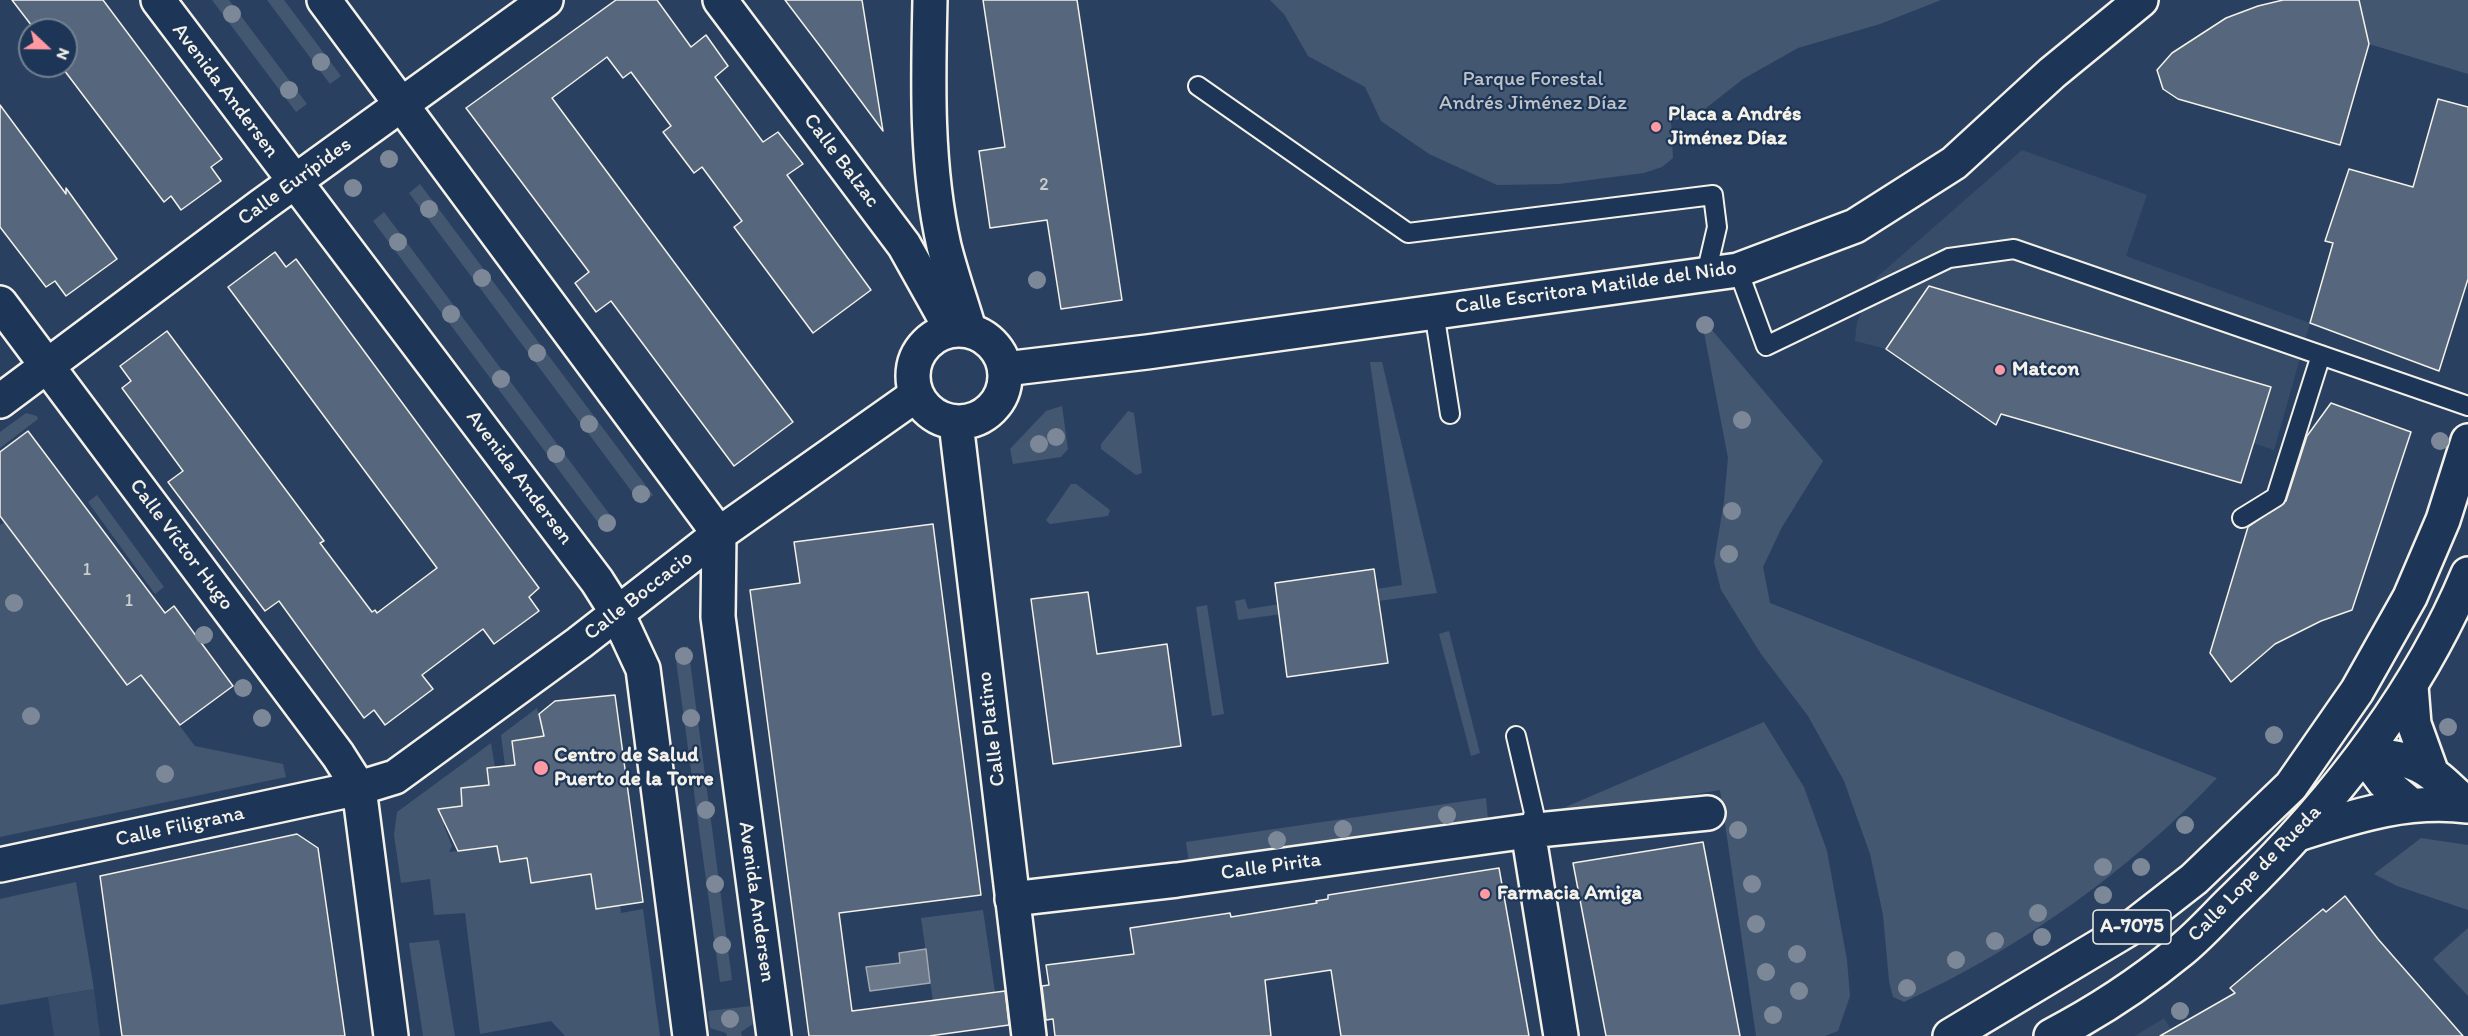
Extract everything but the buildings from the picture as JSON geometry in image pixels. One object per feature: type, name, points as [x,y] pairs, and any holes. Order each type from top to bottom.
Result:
[{"type":"street","name":"Avenida Andersen","points":[[158,0],[293,182],[597,581],[616,611],[643,669],[690,1036]]},
{"type":"street","points":[[324,0],[719,534]]},
{"type":"street","name":"Calle Eurípides","points":[[0,401],[293,182],[546,0]]},
{"type":"street","name":"Calle Balzac","points":[[720,0],[904,245],[960,329]]},
{"type":"street","points":[[930,0],[928,108],[944,245],[960,329]]},
{"type":"street","name":"Calle Escritora Matilde del Nido","points":[[1005,369],[1147,352],[1722,272],[1855,226],[1954,163],[2052,73],[2141,0]]},
{"type":"street","name":"Calle Víctor Hugo","points":[[0,303],[338,755],[359,788]]},
{"type":"street","points":[[960,329],[993,344],[1005,369],[1001,396],[982,416],[956,423],[932,414],[916,395],[912,367],[926,342],[960,329]]},
{"type":"street","name":"Calle Boccacio","points":[[359,788],[395,777],[579,643],[616,611],[719,534],[916,395]]},
{"type":"street","name":"Calle Platino","points":[[956,423],[1029,1036]]},
{"type":"street","name":"Calle Lope de Rueda","points":[[1950,1036],[2135,925],[2194,879],[2291,786],[2357,691],[2410,597],[2443,520],[2468,441]]},
{"type":"street","name":"Avenida Andersen","points":[[719,534],[718,617],[774,1036]]},
{"type":"street","name":"Calle Lope de Rueda","points":[[2050,1036],[2085,1018],[2180,951],[2301,833],[2364,755],[2411,686],[2450,615],[2468,574]]},
{"type":"street","points":[[2411,686],[2414,724],[2431,771]]},
{"type":"street","points":[[2357,691],[2364,755],[2384,782],[2410,804]]},
{"type":"street","points":[[2291,786],[2364,755],[2397,756],[2431,771],[2467,805]]},
{"type":"street","points":[[359,788],[391,1036]]},
{"type":"street","name":"Calle Filigrana","points":[[0,865],[359,788]]},
{"type":"street","points":[[2301,833],[2380,809],[2410,804],[2467,805]]},
{"type":"street","name":"Calle Pirita","points":[[1012,899],[1177,880],[1528,831],[1708,813]]},
{"type":"street","points":[[1528,831],[1561,1036]]},
{"type":"lane","points":[[1198,86],[1408,233],[1713,195],[1722,272],[1766,346],[1949,258],[2014,249],[2468,406]]},
{"type":"lane","points":[[1434,312],[1450,414]]},
{"type":"lane","points":[[2242,518],[2276,497],[2321,355]]},
{"type":"lane","points":[[1516,736],[1534,813],[1528,831]]},
{"type":"shaded area","points":[[2022,150],[2147,195],[2126,256],[2310,323],[2274,450],[2253,443],[2241,483],[2001,414],[1996,425],[1886,349],[1855,341],[1857,322],[1877,277]]},
{"type":"shaded area","points":[[926,949],[930,983],[870,991],[866,967],[900,963],[899,953]]},
{"type":"shaded area","points":[[94,989],[100,1036],[54,1036],[48,997]]},
{"type":"shaded area","points":[[2164,1018],[2175,1036],[2135,1036]]},
{"type":"green space","points":[[212,0],[229,0],[307,104],[296,112]]},
{"type":"green space","points":[[267,0],[284,0],[341,76],[330,84]]},
{"type":"green space","name":"Parque Forestal Andrés Jiménez Díaz","points":[[1270,0],[1941,0],[1880,24],[1798,48],[1743,79],[1696,116],[1671,121],[1673,158],[1662,167],[1644,173],[1559,184],[1497,185],[1429,154],[1381,121],[1365,87],[1308,56],[1284,14]]},
{"type":"green space","points":[[2359,0],[2468,0],[2468,74],[2369,44]]},
{"type":"green space","points":[[420,184],[653,495],[641,504],[409,193]]},
{"type":"green space","points":[[384,212],[616,523],[605,532],[373,221]]},
{"type":"green space","points":[[1701,317],[1823,461],[1782,527],[1763,567],[1770,603],[2217,778],[2147,845],[2071,905],[1990,957],[1904,1002],[1893,997],[1889,981],[1883,915],[1870,854],[1844,781],[1808,716],[1761,654],[1721,590],[1714,562],[1728,458]]},
{"type":"green space","points":[[1370,362],[1382,362],[1437,593],[1238,620],[1235,601],[1245,599],[1248,609],[1402,585]]},
{"type":"green space","points":[[1062,406],[1068,449],[1061,457],[1013,464],[1010,449],[1046,411]]},
{"type":"green space","points":[[1128,411],[1134,413],[1142,473],[1136,475],[1101,449],[1101,444]]},
{"type":"green space","points":[[26,413],[37,416],[38,419],[0,448],[0,432]]},
{"type":"green space","points":[[1071,484],[1076,484],[1110,510],[1108,516],[1050,524],[1046,520]]},
{"type":"green space","points":[[97,495],[164,587],[155,594],[88,502]]},
{"type":"green space","points":[[5,522],[126,684],[141,675],[195,746],[283,764],[286,777],[0,837],[0,525]]},
{"type":"green space","points":[[1207,605],[1224,714],[1212,716],[1196,607]]},
{"type":"green space","points":[[1449,631],[1480,753],[1471,756],[1439,634]]},
{"type":"green space","points":[[688,646],[732,980],[720,982],[675,653]]},
{"type":"green space","points":[[537,708],[544,736],[512,741],[515,765],[505,766],[501,735]]},
{"type":"green space","points":[[1764,722],[1804,787],[1827,851],[1847,960],[1850,996],[1838,1031],[1825,1036],[1756,1036],[1720,790],[1563,816],[1561,809]]},
{"type":"green space","points":[[491,743],[495,767],[487,769],[489,785],[461,788],[462,806],[444,810],[444,826],[452,846],[449,852],[497,846],[527,858],[591,874],[620,905],[621,913],[643,909],[660,1036],[565,1036],[551,1021],[480,1034],[465,913],[434,915],[430,879],[401,883],[394,835],[397,812]]},
{"type":"green space","points":[[1486,798],[1488,819],[1189,863],[1186,842]]},
{"type":"green space","points":[[2421,838],[2468,845],[2468,910],[2397,886],[2374,874]]},
{"type":"green space","points":[[76,882],[94,989],[0,1005],[0,899]]},
{"type":"green space","points":[[983,910],[995,992],[933,1001],[921,918]]},
{"type":"green space","points":[[2468,928],[2468,996],[2433,959]]},
{"type":"green space","points":[[439,940],[455,1036],[423,1036],[409,943]]},
{"type":"green space","points":[[751,1006],[753,1024],[741,1032],[742,1036],[727,1036],[726,1033],[710,1028],[708,1011]]},
{"type":"place","name":"Placa a Andrés Jiménez Díaz","points":[[1656,127]]},
{"type":"place","name":"Matcon","points":[[2000,370]]},
{"type":"place","name":"Centro de Salud Puerto de la Torre","points":[[541,768]]},
{"type":"place","name":"Farmacia Amiga","points":[[1485,894]]}]
